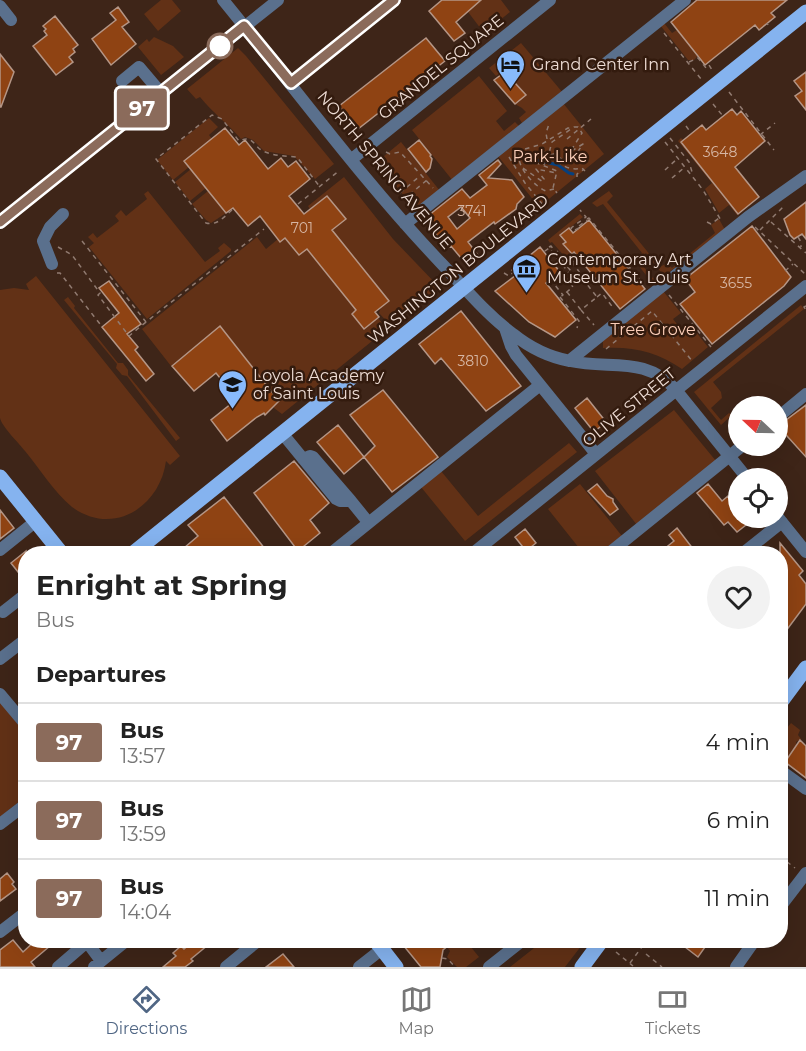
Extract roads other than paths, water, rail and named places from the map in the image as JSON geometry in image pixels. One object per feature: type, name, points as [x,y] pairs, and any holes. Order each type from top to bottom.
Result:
[{"type":"main road","name":"WASHINGTON BOULEVARD","points":[[142,546],[806,12]]},
{"type":"main road","points":[[0,477],[56,546]]},
{"type":"main road","points":[[788,692],[806,668]]},
{"type":"main road","points":[[382,948],[396,967]]},
{"type":"main road","points":[[582,967],[596,948]]},
{"type":"street","name":"NORTH SPRING AVENUE","points":[[223,0],[405,224],[505,328],[539,350],[569,361],[643,368],[663,377],[728,455]]},
{"type":"street","points":[[0,222],[278,0]]},
{"type":"street","points":[[291,83],[394,0]]},
{"type":"street","name":"GRANDEL SQUARE","points":[[352,159],[550,0]]},
{"type":"street","points":[[405,224],[685,0]]},
{"type":"street","points":[[0,6],[11,20]]},
{"type":"street","points":[[122,81],[139,67],[161,93]]},
{"type":"street","points":[[569,361],[748,217],[806,176]]},
{"type":"street","points":[[53,268],[43,241],[45,234],[63,214]]},
{"type":"street","name":"OLIVE STREET","points":[[482,546],[676,390],[805,280]]},
{"type":"street","name":"NORTH SPRING AVENUE","points":[[505,328],[516,355],[596,454]]},
{"type":"street","points":[[340,546],[540,385]]},
{"type":"street","points":[[788,409],[806,394]]},
{"type":"street","points":[[282,433],[336,499],[351,501],[368,522]]},
{"type":"street","name":"NORTH SPRING AVENUE","points":[[729,456],[739,468]]},
{"type":"street","points":[[618,546],[729,456]]},
{"type":"street","points":[[0,550],[36,521]]},
{"type":"street","points":[[750,546],[769,528]]},
{"type":"street","points":[[786,528],[806,552]]},
{"type":"street","points":[[3,612],[18,600]]},
{"type":"street","points":[[0,659],[18,645]]},
{"type":"street","points":[[0,694],[18,715]]},
{"type":"street","points":[[788,776],[806,789]]},
{"type":"street","points":[[0,824],[18,810]]},
{"type":"street","points":[[788,896],[805,874]]},
{"type":"street","points":[[0,932],[18,918]]},
{"type":"street","points":[[58,967],[80,948]]},
{"type":"street","points":[[90,948],[98,964],[117,948]]},
{"type":"street","points":[[226,967],[249,948]]},
{"type":"street","points":[[359,967],[374,948]]},
{"type":"street","points":[[489,967],[513,948]]},
{"type":"street","points":[[736,967],[749,948]]},
{"type":"waterway","points":[[530,153],[537,160],[558,165],[573,174]]},
{"type":"place","name":"Grand Center Inn","points":[[511,90]]},
{"type":"place","name":"Contemporary Art Museum St. Louis","points":[[526,294]]},
{"type":"place","name":"Loyola Academy of Saint Louis","points":[[232,410]]},
{"type":"park label","name":"Park-Like","points":[[550,156]]},
{"type":"park label","name":"Tree Grove","points":[[653,329]]}]
